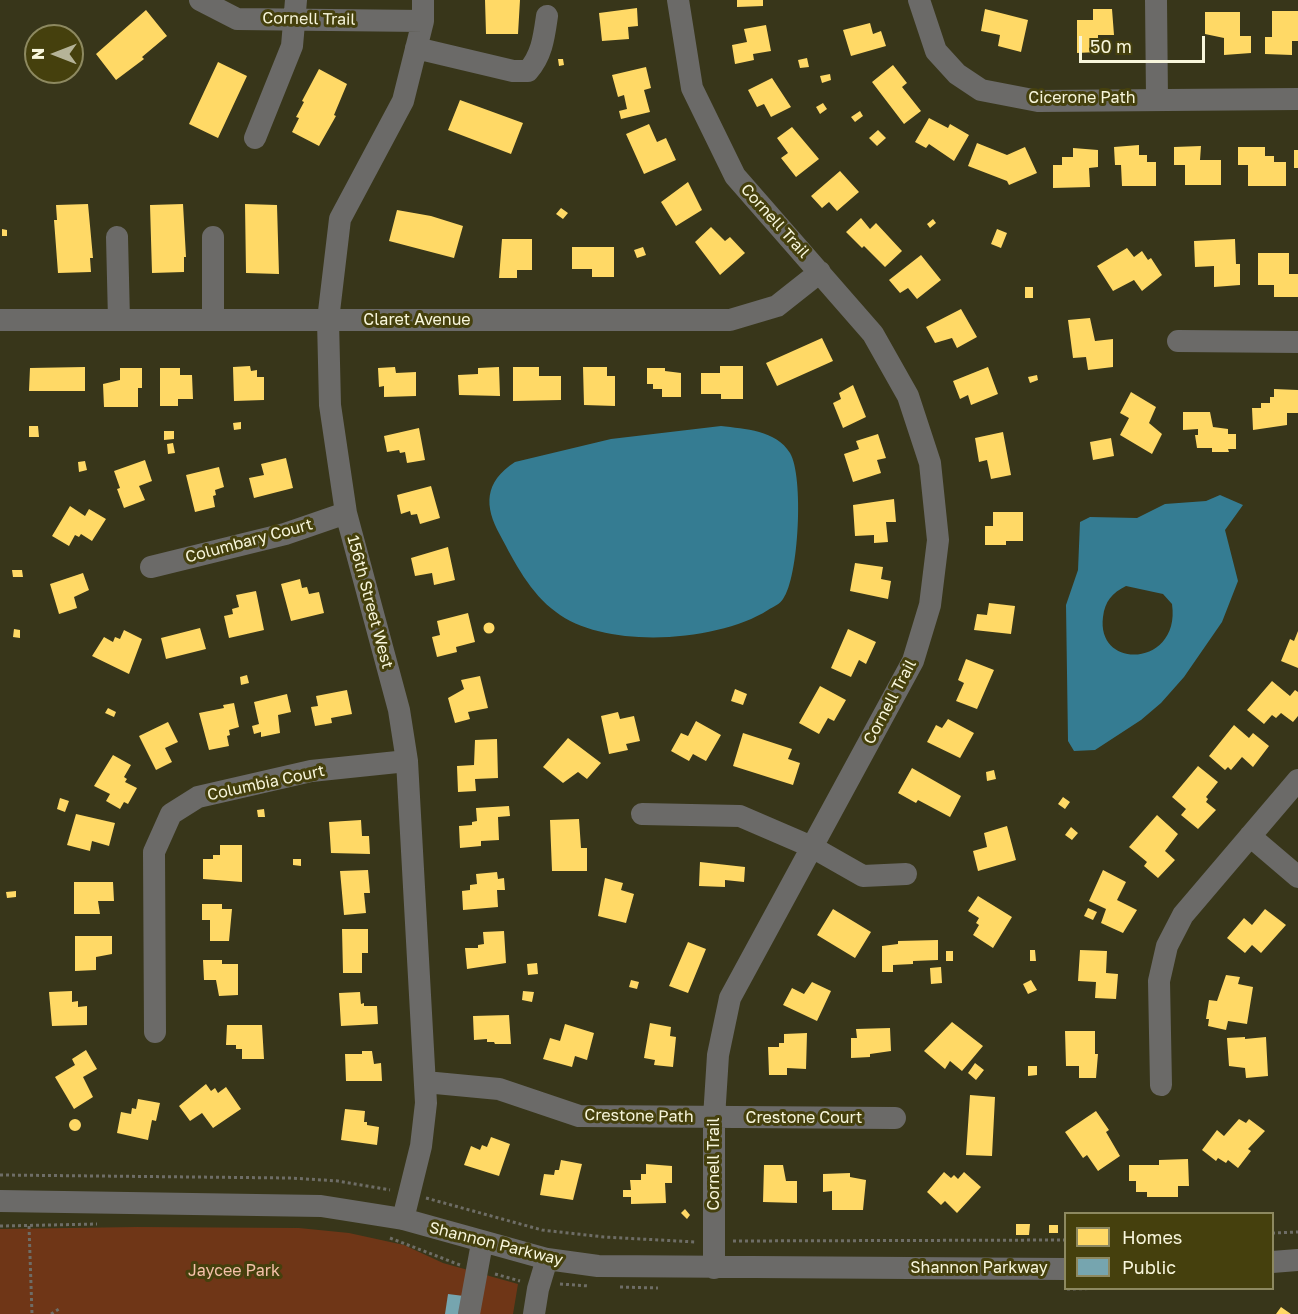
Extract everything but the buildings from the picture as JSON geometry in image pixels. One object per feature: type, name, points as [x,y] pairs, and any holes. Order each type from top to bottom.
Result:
[{"type":"street","name":"Cornell Trail","points":[[200,0],[237,19],[296,10],[423,10]]},
{"type":"street","name":"Cornell Trail","points":[[678,0],[692,88],[735,176],[873,334],[908,396],[930,464],[938,540],[930,605],[913,662],[730,998],[718,1055],[714,1118],[714,1268]]},
{"type":"street","name":"Cicerone Path","points":[[919,0],[936,51],[957,74],[981,90],[1038,101],[1156,98],[1298,99]]},
{"type":"street","points":[[1156,0],[1156,98]]},
{"type":"street","points":[[255,138],[292,46],[296,10]]},
{"type":"street","name":"156th Street West","points":[[403,1219],[407,1194],[421,1146],[426,1103],[407,761],[399,710],[346,513],[330,405],[327,320],[340,219],[403,101],[423,10]]},
{"type":"street","points":[[416,48],[513,71],[528,71],[535,63],[543,43],[547,16]]},
{"type":"street","points":[[117,237],[118,320]]},
{"type":"street","points":[[213,237],[213,320]]},
{"type":"street","name":"Claret Avenue","points":[[0,320],[730,320],[777,306],[820,272]]},
{"type":"street","points":[[1178,341],[1298,342]]},
{"type":"street","name":"Columbary Court","points":[[151,567],[285,534],[346,513]]},
{"type":"street","name":"Columbia Court","points":[[155,1032],[154,852],[171,814],[198,797],[311,771],[407,761]]},
{"type":"street","points":[[1161,1085],[1159,981],[1167,946],[1183,915],[1298,780]]},
{"type":"street","points":[[642,814],[740,816],[812,847],[863,876],[906,874]]},
{"type":"street","points":[[1250,836],[1298,877]]},
{"type":"street","name":"Crestone Path","points":[[425,1082],[500,1089],[579,1116],[714,1118]]},
{"type":"street","name":"Crestone Court","points":[[714,1118],[895,1118]]},
{"type":"street","name":"Shannon Parkway","points":[[0,1201],[321,1206],[403,1219],[482,1243],[547,1259],[598,1266],[1064,1269]]},
{"type":"street","points":[[469,1314],[475,1269],[482,1243]]},
{"type":"street","points":[[534,1314],[547,1259]]},
{"type":"street","points":[[1274,1262],[1298,1260]]},
{"type":"path","points":[[0,1175],[291,1178],[354,1183],[407,1194],[542,1230],[604,1237],[713,1241],[1064,1240]]},
{"type":"path","points":[[0,1226],[100,1224]]},
{"type":"path","points":[[29,1226],[32,1314]]},
{"type":"path","points":[[1274,1233],[1298,1232]]},
{"type":"path","points":[[387,1238],[421,1248],[448,1262],[521,1281],[540,1282]]},
{"type":"path","points":[[51,1314],[59,1309]]},
{"type":"green space","name":"Jaycee Park","points":[[299,1228],[349,1233],[404,1245],[443,1263],[518,1284],[513,1314],[0,1314],[0,1229]]},
{"type":"water","points":[[721,426],[768,435],[784,445],[790,453],[797,483],[798,527],[793,571],[788,588],[780,602],[747,621],[721,629],[692,635],[631,637],[577,624],[556,612],[538,596],[517,567],[491,514],[492,486],[505,470],[515,462],[611,439]]},
{"type":"water","points":[[1220,495],[1243,505],[1225,530],[1238,581],[1222,622],[1184,677],[1161,703],[1141,720],[1095,750],[1074,751],[1068,741],[1066,605],[1078,570],[1080,522],[1090,517],[1137,518],[1165,504],[1206,501]],"holes":[[[1126,586],[1163,594],[1172,604],[1171,625],[1164,640],[1152,650],[1138,654],[1124,653],[1112,647],[1104,635],[1103,617],[1105,606],[1113,595]]]}]
